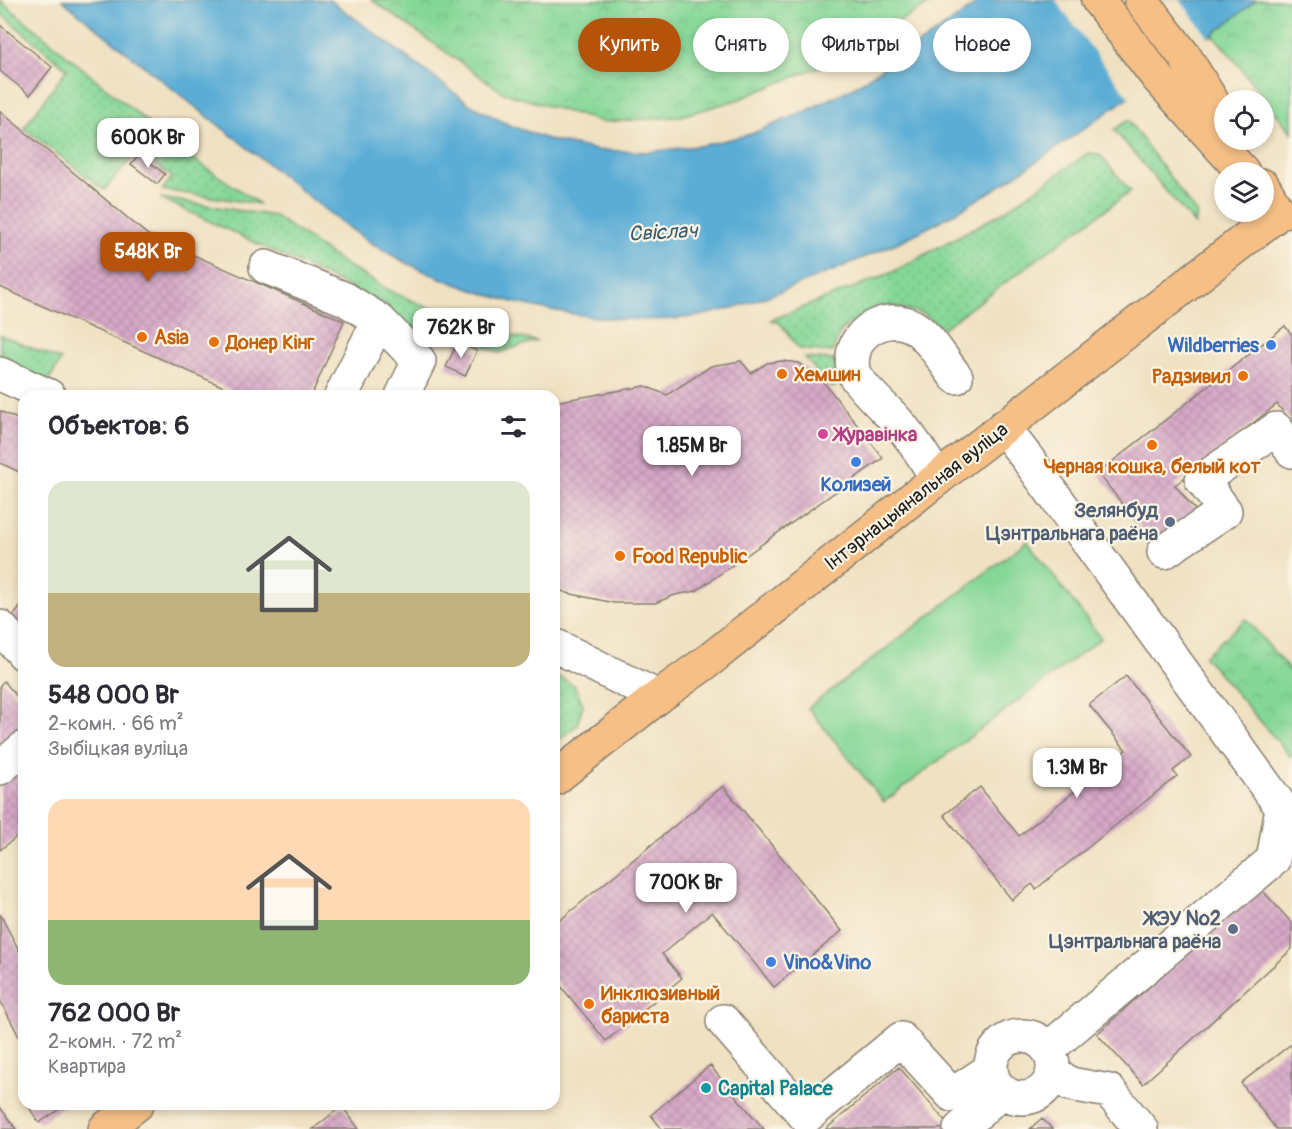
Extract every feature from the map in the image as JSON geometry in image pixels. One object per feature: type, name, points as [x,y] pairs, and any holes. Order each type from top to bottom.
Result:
[{"type":"main road","points":[[1098,0],[1158,78],[1234,162]]},
{"type":"main road","points":[[1141,0],[1185,57],[1214,105]]},
{"type":"main road","name":"Інтэрнацыянальная вуліца","points":[[560,774],[708,661],[998,432],[1254,222]]},
{"type":"main road","points":[[105,1129],[130,1110]]},
{"type":"street","points":[[266,267],[345,299],[379,320],[419,361],[405,390]]},
{"type":"street","points":[[344,390],[379,320]]},
{"type":"street","points":[[937,479],[897,421],[863,386],[854,373],[852,362],[854,351],[866,331],[877,324],[903,323],[914,328],[928,340],[956,377]]},
{"type":"street","points":[[0,374],[36,390]]},
{"type":"street","points":[[1164,552],[1225,511],[1202,480],[1276,429],[1292,451]]},
{"type":"street","points":[[998,432],[1036,490],[1281,810],[1276,864],[1122,970],[1046,1053]]},
{"type":"street","points":[[0,627],[18,647]]},
{"type":"street","points":[[560,648],[658,697]]},
{"type":"street","points":[[0,768],[18,753]]},
{"type":"street","points":[[723,1021],[806,1117],[901,1040],[952,1095],[1004,1086],[1029,1097],[1037,1094],[1050,1081],[1046,1053]]},
{"type":"street","points":[[986,1129],[1004,1086],[992,1060],[995,1051],[1009,1038],[1018,1035],[1028,1036],[1046,1053],[1070,1083],[1108,1091],[1141,1129]]},
{"type":"street","points":[[960,1129],[1004,1086]]},
{"type":"green space","points":[[0,0],[186,154],[260,204],[162,190],[172,177],[138,151],[104,190],[24,128],[67,69],[0,13]]},
{"type":"green space","points":[[372,0],[936,0],[905,18],[801,18],[801,72],[807,72],[737,100],[677,117],[602,122],[504,93]]},
{"type":"green space","points":[[1256,0],[1292,0],[1292,133],[1274,110],[1274,90],[1258,90],[1213,35]]},
{"type":"green space","points":[[1128,120],[1197,214],[1195,225],[1114,130]]},
{"type":"green space","points":[[1088,153],[1099,154],[1131,191],[943,328],[923,314],[893,306],[871,309],[841,331],[832,352],[799,349],[780,323],[771,320],[893,272],[1003,212]]},
{"type":"green space","points":[[160,198],[275,216],[346,265],[392,292],[467,324],[496,333],[536,341],[499,353],[431,323],[426,333],[384,314],[387,305]]},
{"type":"green space","points":[[0,335],[61,360],[51,377],[47,380],[0,366]]},
{"type":"green space","points":[[805,358],[835,360],[835,387],[831,387]]},
{"type":"green space","points":[[1027,541],[1101,638],[884,802],[808,708]]},
{"type":"green space","points":[[1246,619],[1292,673],[1291,757],[1204,656]]},
{"type":"green space","points":[[560,677],[575,686],[583,705],[577,725],[560,739]]},
{"type":"water","name":"Свіслач","points":[[62,0],[330,0],[471,105],[509,125],[550,140],[597,150],[649,152],[705,145],[751,134],[804,112],[854,87],[877,72],[921,72],[921,43],[933,35],[933,72],[1031,72],[1031,18],[957,18],[981,0],[1256,0],[1177,62],[1054,150],[947,217],[893,245],[752,302],[699,316],[673,319],[621,319],[544,309],[469,289],[397,258],[331,214]]},
{"type":"pier","points":[[1055,0],[1180,0],[1210,39],[1130,99]]},
{"type":"building","points":[[0,25],[52,67],[30,95],[0,71]]},
{"type":"building","points":[[0,111],[148,235],[344,321],[314,390],[231,390],[0,287]]},
{"type":"building","points":[[139,154],[165,174],[157,184],[131,164]]},
{"type":"building","points":[[1285,326],[1292,335],[1292,423],[1277,404],[1175,485],[1195,510],[1153,543],[1098,473]]},
{"type":"building","points":[[458,342],[477,351],[465,376],[446,367]]},
{"type":"building","points":[[741,361],[751,373],[767,363],[782,361],[798,363],[826,385],[883,458],[696,591],[675,595],[655,603],[614,603],[560,590],[560,401],[645,386],[667,395],[711,366]]},
{"type":"building","points":[[0,411],[18,419],[18,471],[0,463]]},
{"type":"building","points":[[18,610],[18,630],[8,622]]},
{"type":"building","points":[[1126,676],[1191,757],[1173,771],[1177,776],[1036,889],[1032,884],[1012,900],[944,815],[980,787],[1019,836],[1126,750],[1089,705]]},
{"type":"building","points":[[4,681],[18,698],[18,742],[0,757],[0,685]]},
{"type":"building","points":[[18,760],[18,836],[0,850],[0,774]]},
{"type":"building","points":[[723,786],[842,931],[774,987],[712,912],[662,954],[682,978],[606,1041],[560,985],[560,920]]},
{"type":"building","points":[[1259,887],[1292,923],[1292,949],[1143,1084],[1097,1034]]},
{"type":"building","points":[[0,914],[18,948],[18,1034],[0,1000]]},
{"type":"building","points":[[1290,1045],[1292,1047],[1292,1129],[1276,1129],[1241,1083]]},
{"type":"building","name":"Capital Palace","points":[[710,1065],[764,1129],[662,1129],[651,1115]]},
{"type":"building","name":"Capital Palace","points":[[899,1067],[952,1129],[826,1129]]},
{"type":"building","points":[[0,1107],[16,1129],[0,1129]]},
{"type":"building","points":[[31,1110],[58,1110],[39,1123]]},
{"type":"building","points":[[337,1110],[345,1110],[359,1129],[313,1129]]},
{"type":"building","points":[[1042,1118],[1052,1129],[1030,1129]]},
{"type":"place","name":"Asia","points":[[142,337]]},
{"type":"place","name":"Донер Кінг","points":[[214,342]]},
{"type":"place","name":"Wildberries","points":[[1271,345]]},
{"type":"place","name":"Хемшин","points":[[782,374]]},
{"type":"place","name":"Радзивил","points":[[1243,376]]},
{"type":"place","name":"Журавінка","points":[[823,434]]},
{"type":"place","name":"Черная кошка, белый кот","points":[[1152,445]]},
{"type":"place","name":"Колизей","points":[[856,462]]},
{"type":"place","name":"Зелянбуд Цэнтральнага раёна","points":[[1170,522]]},
{"type":"place","name":"Food Republic","points":[[620,556]]},
{"type":"place","name":"ЖЭУ №2 Цэнтральнага раёна","points":[[1233,929]]},
{"type":"place","name":"Vino&Vino","points":[[771,962]]},
{"type":"place","name":"Инклюзивный бариста","points":[[589,1004]]},
{"type":"place","name":"Capital Palace","points":[[706,1088]]}]
